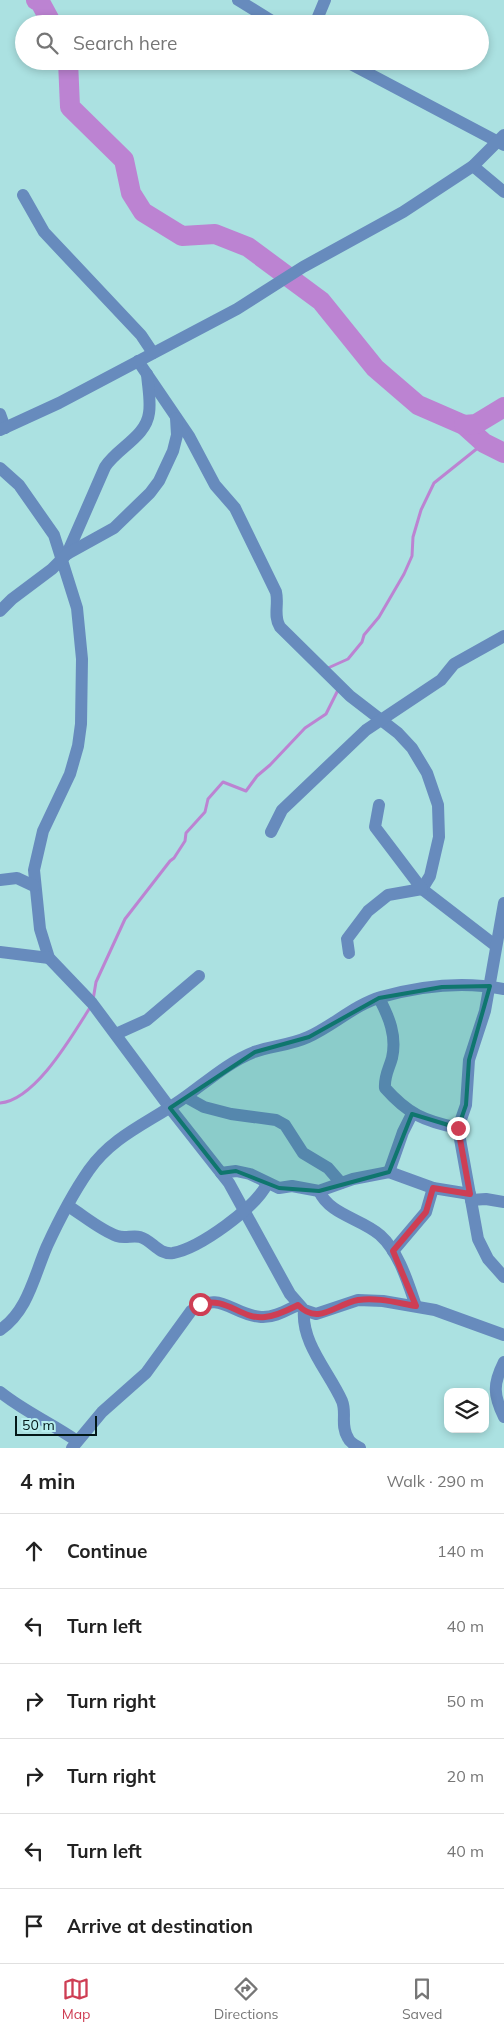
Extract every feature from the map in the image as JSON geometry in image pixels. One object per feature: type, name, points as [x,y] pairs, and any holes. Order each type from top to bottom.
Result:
[{"type":"street","points":[[238,0],[262,15]]},
{"type":"street","points":[[319,15],[325,0]]},
{"type":"street","points":[[0,414],[2,429],[33,416],[237,309],[303,267],[403,212],[473,166],[502,141],[363,70]]},
{"type":"street","points":[[473,166],[504,192]]},
{"type":"street","points":[[24,195],[44,232],[141,335],[153,353]]},
{"type":"street","points":[[138,361],[195,446],[214,485],[235,508],[276,592],[279,604],[276,616],[280,627],[350,696],[398,733],[419,759],[427,773],[438,805],[439,837],[436,858],[430,876],[422,888],[388,895],[368,911],[347,940],[348,953]]},
{"type":"street","points":[[64,557],[98,479],[110,458],[145,426],[150,412],[147,373]]},
{"type":"street","points":[[0,611],[12,598],[64,557],[114,528],[159,482],[173,451],[177,435],[176,418]]},
{"type":"street","points":[[0,468],[19,485],[46,521],[64,557],[76,608],[82,659],[81,724],[70,774],[40,841],[34,870],[34,886],[40,929],[48,958],[92,1003],[170,1108],[222,1173],[245,1209],[282,1281],[301,1308],[303,1327],[342,1402],[343,1427],[349,1441],[360,1448]]},
{"type":"street","points":[[271,832],[282,810],[351,743],[441,680],[454,664],[504,636]]},
{"type":"street","points":[[378,805],[375,827],[422,888],[496,946]]},
{"type":"street","points":[[0,880],[17,878],[34,886]]},
{"type":"street","points":[[503,907],[485,1011],[469,1060],[466,1105],[458,1128],[470,1197],[482,1249],[504,1278]]},
{"type":"street","points":[[0,952],[48,958]]},
{"type":"street","points":[[116,1034],[146,1020],[199,976]]},
{"type":"street","points":[[0,1330],[14,1318],[25,1301],[48,1244],[88,1171],[106,1150],[124,1135],[170,1108],[255,1052],[309,1037],[349,1012],[379,998],[426,987],[490,986],[504,989]]},
{"type":"street","points":[[379,998],[393,1028],[392,1058],[386,1069],[384,1088],[412,1114],[430,1122],[458,1128]]},
{"type":"street","points":[[186,1097],[204,1107],[222,1112],[276,1120],[286,1125],[303,1153],[328,1168],[341,1183]]},
{"type":"street","points":[[389,1172],[403,1132],[412,1114]]},
{"type":"street","points":[[222,1173],[236,1171],[250,1174],[267,1184],[279,1188],[292,1186],[319,1191],[341,1183],[389,1172],[433,1188],[470,1197],[504,1202]]},
{"type":"street","points":[[68,1206],[116,1236],[126,1238],[138,1236],[151,1242],[158,1250],[172,1253],[213,1235],[262,1194],[267,1184]]},
{"type":"street","points":[[393,1251],[426,1212],[433,1188]]},
{"type":"street","points":[[319,1191],[325,1203],[380,1235],[393,1251],[416,1306]]},
{"type":"street","points":[[0,1392],[23,1410],[49,1422],[74,1444],[102,1412],[146,1373],[191,1311],[200,1304],[211,1301],[221,1302],[251,1316],[263,1318],[301,1308],[316,1314],[358,1300],[376,1300],[416,1306],[465,1320],[504,1335]]},
{"type":"street","points":[[504,1362],[496,1378],[494,1388],[504,1417]]},
{"type":"highlighted area","points":[[490,986],[469,1060],[466,1105],[458,1128],[412,1114],[389,1172],[319,1191],[279,1188],[236,1171],[221,1173],[170,1108],[255,1052],[309,1037],[379,998],[442,987]]},
{"type":"waterway","points":[[36,0],[40,2],[47,15]]},
{"type":"waterway","points":[[68,70],[70,107],[124,160],[131,193],[143,212],[182,236],[215,234],[248,247],[321,301],[375,368],[418,405],[464,425],[484,443],[504,453]]},
{"type":"waterway","points":[[464,425],[476,424],[504,407]]},
{"type":"waterway","points":[[328,668],[348,659],[362,642],[364,635],[379,617],[404,574],[412,556],[413,537],[421,510],[434,483],[484,443]]},
{"type":"waterway","points":[[93,1000],[96,982],[125,919],[174,858],[185,841],[186,833],[205,812],[208,799],[223,782],[246,791],[257,776],[305,728],[326,714],[338,690]]},
{"type":"waterway","points":[[0,1103],[14,1099],[27,1091],[40,1078],[64,1048],[91,1006]]},
{"type":"route","points":[[200,1304],[211,1301],[221,1302],[251,1316],[263,1318],[284,1312],[298,1305],[310,1314],[316,1314],[358,1300],[376,1300],[416,1306],[393,1251],[426,1212],[433,1188],[470,1194],[458,1128]]}]
